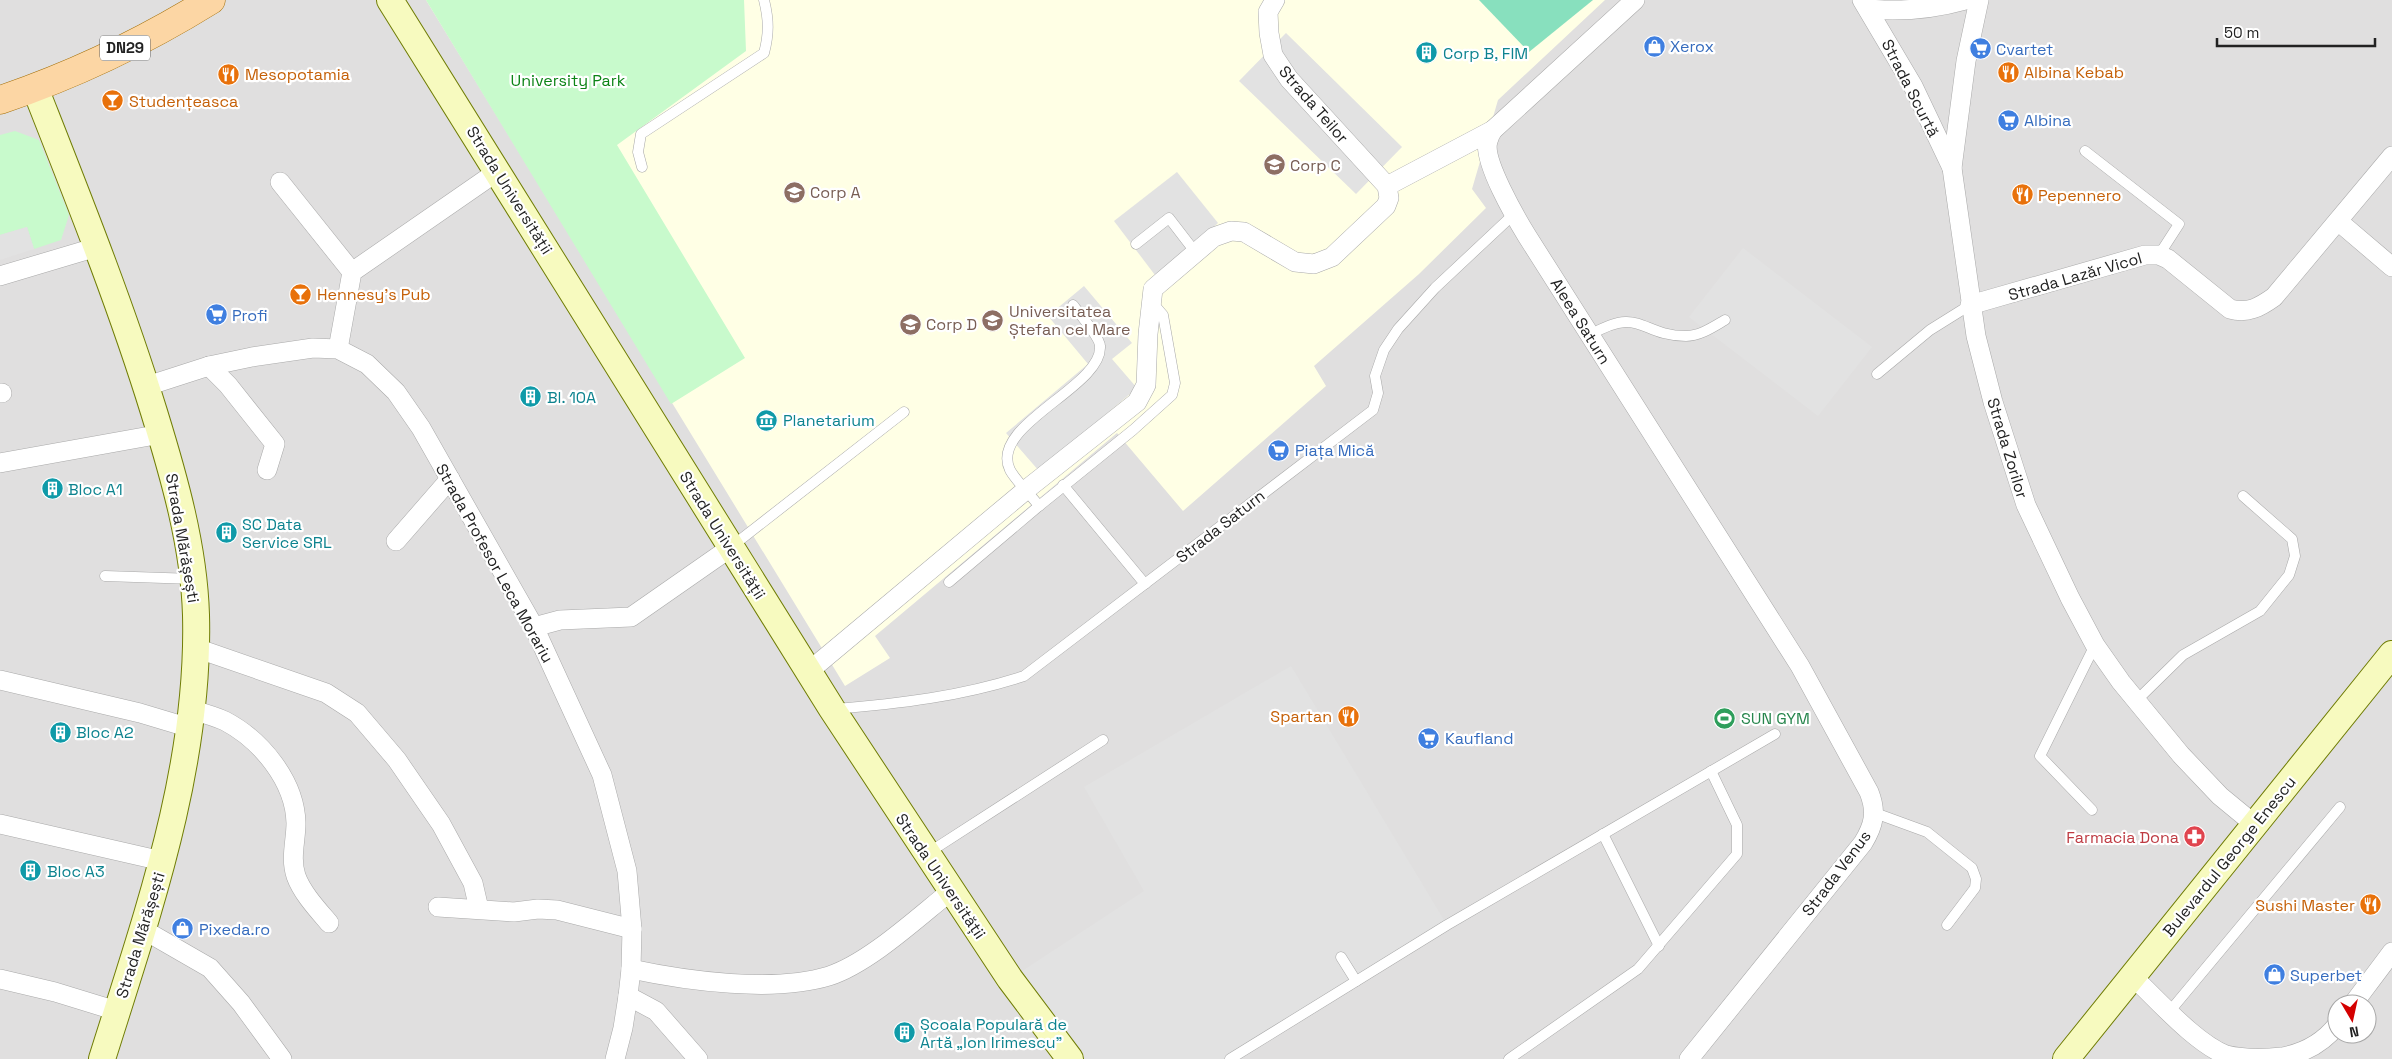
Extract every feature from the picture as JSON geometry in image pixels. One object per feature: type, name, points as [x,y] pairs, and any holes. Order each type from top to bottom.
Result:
[{"type":"main road","name":"DN29","points":[[0,100],[35,88],[131,46],[211,0]]},
{"type":"street","name":"Strada Universității","points":[[390,0],[808,672],[1019,994],[1070,1059]]},
{"type":"street","name":"Strada Teilor","points":[[1275,0],[1268,12],[1268,33],[1273,55],[1289,79],[1388,192]]},
{"type":"street","points":[[808,672],[1027,489],[1137,402],[1146,385],[1150,300],[1153,289],[1214,237],[1231,232],[1244,232],[1295,262],[1314,264],[1332,257],[1386,206],[1388,192],[1493,130],[1634,0]]},
{"type":"street","name":"Strada Scurtă","points":[[1865,5],[1900,11],[1923,9],[1965,0]]},
{"type":"street","name":"Strada Zorilor","points":[[1979,0],[1966,61],[1952,168],[1970,305],[1993,402],[2026,505],[2042,542],[2095,645],[2136,702],[2181,755],[2220,796],[2254,824]]},
{"type":"street","name":"Strada Scurtă","points":[[1865,5],[1914,86],[1952,168]]},
{"type":"street","name":"Strada Mărășești","points":[[35,88],[97,248],[147,386],[176,485],[194,579],[196,648],[191,719],[162,861],[144,930],[102,1059]]},
{"type":"street","name":"Aleea Saturn","points":[[1493,130],[1487,141],[1489,157],[1514,214],[1800,666]]},
{"type":"street","name":"Strada Lazăr Vicol","points":[[1970,305],[2145,255],[2159,255],[2168,259],[2230,309],[2241,312],[2258,308],[2274,297],[2392,156]]},
{"type":"street","points":[[338,349],[352,272],[498,171]]},
{"type":"street","points":[[280,182],[352,272]]},
{"type":"street","points":[[2338,221],[2392,267]]},
{"type":"street","points":[[0,276],[97,248]]},
{"type":"street","name":"Strada Profesor Leca Morariu","points":[[147,386],[209,366],[313,348],[338,349],[367,364],[396,392],[421,428],[534,627],[602,775],[627,872],[632,929],[628,996],[623,1028],[615,1059]]},
{"type":"street","points":[[209,366],[228,385],[275,444],[267,470]]},
{"type":"street","points":[[0,463],[161,434]]},
{"type":"street","points":[[396,540],[450,479]]},
{"type":"street","points":[[534,627],[560,620],[631,618],[730,548]]},
{"type":"street","points":[[196,648],[326,693],[357,713],[397,760],[441,824],[473,883],[478,909]]},
{"type":"street","name":"Bulevardul George Enescu","points":[[2066,1059],[2392,654]]},
{"type":"street","name":"Strada Venus","points":[[1689,1059],[1862,843],[1869,833],[1875,813],[1869,792],[1800,666]]},
{"type":"street","points":[[0,680],[140,713],[225,721],[244,734],[267,757],[284,779],[294,803],[296,824],[293,851],[296,877],[314,905],[329,923]]},
{"type":"street","points":[[0,824],[162,861]]},
{"type":"street","points":[[631,969],[676,978],[760,984],[830,976],[860,961],[951,891]]},
{"type":"street","points":[[438,907],[514,912],[538,909],[557,910],[632,929]]},
{"type":"street","points":[[144,930],[210,968],[241,1003],[282,1059]]},
{"type":"street","points":[[2360,994],[2392,952]]},
{"type":"street","points":[[2132,976],[2202,1041],[2237,1059],[2268,1059],[2292,1055],[2310,1049],[2327,1034]]},
{"type":"street","points":[[0,980],[55,992],[117,1010]]},
{"type":"street","points":[[628,996],[656,1011],[698,1059]]},
{"type":"lane","points":[[642,167],[638,152],[642,134],[764,54],[768,38],[769,19],[764,0]]},
{"type":"lane","points":[[2085,151],[2179,224],[2159,255]]},
{"type":"lane","name":"Strada Saturn","points":[[832,709],[936,697],[980,689],[1024,676],[1373,410],[1378,393],[1375,376],[1384,350],[1398,329],[1435,288],[1514,214]]},
{"type":"lane","points":[[1136,244],[1169,218],[1196,253]]},
{"type":"lane","points":[[949,582],[1064,485],[1133,430],[1172,395],[1175,384],[1163,315],[1150,300]]},
{"type":"lane","points":[[1039,506],[1010,469],[1008,456],[1014,437],[1091,370],[1100,354],[1101,344],[1073,305]]},
{"type":"lane","points":[[1877,374],[1930,330],[1970,305]]},
{"type":"lane","points":[[1590,335],[1607,325],[1620,321],[1635,322],[1662,332],[1686,336],[1699,334],[1725,320]]},
{"type":"lane","points":[[730,548],[904,412]]},
{"type":"lane","points":[[1064,485],[1145,584]]},
{"type":"lane","points":[[2136,702],[2183,656],[2260,612],[2289,575],[2295,556],[2292,539],[2243,496]]},
{"type":"lane","points":[[105,576],[194,579]]},
{"type":"lane","points":[[2092,810],[2040,756],[2095,645]]},
{"type":"lane","points":[[1230,1059],[1356,981],[1775,734]]},
{"type":"lane","points":[[926,854],[1103,740]]},
{"type":"lane","points":[[1509,1059],[1638,969],[1737,854],[1737,825],[1711,771]]},
{"type":"lane","points":[[2170,1011],[2340,807]]},
{"type":"lane","points":[[1875,813],[1927,832],[1972,868],[1976,879],[1975,888],[1947,925]]},
{"type":"lane","points":[[1603,834],[1659,946]]},
{"type":"lane","points":[[1341,957],[1356,981]]},
{"type":"shaded area","points":[[0,0],[2392,0],[2392,1059],[0,1059]]},
{"type":"shaded area","name":"Universitatea Ștefan cel Mare","points":[[426,0],[1605,0],[1498,100],[1472,189],[1486,208],[1419,274],[1314,366],[1326,386],[1183,511],[1117,433],[875,636],[890,658],[845,686]]},
{"type":"shaded area","points":[[1286,33],[1402,147],[1356,194],[1239,81]]},
{"type":"shaded area","points":[[1177,172],[1218,223],[1158,279],[1114,221]]},
{"type":"shaded area","points":[[27,227],[34,249],[0,260],[0,235]]},
{"type":"shaded area","points":[[1743,248],[1872,347],[1818,416],[1689,317]]},
{"type":"shaded area","points":[[1084,286],[1132,343],[1112,359],[1137,388],[1039,471],[1006,433],[1088,364],[1048,316]]},
{"type":"shaded area","points":[[1291,666],[1447,925],[1230,1059],[1070,1059],[1010,979],[1144,891],[1084,787]]},
{"type":"green space","name":"University Park","points":[[426,0],[744,0],[746,51],[617,145],[745,358],[671,404]]},
{"type":"green space","points":[[1479,0],[1593,0],[1529,52]]},
{"type":"green space","points":[[15,131],[39,140],[69,215],[61,240],[34,249],[27,227],[0,235],[0,135]]},
{"type":"place","name":"Xerox","points":[[1654,46]]},
{"type":"place","name":"Cvartet","points":[[1980,49]]},
{"type":"place","name":"Corp B, FIM","points":[[1427,53]]},
{"type":"place","name":"Albina Kebab","points":[[2008,72]]},
{"type":"place","name":"Mesopotamia","points":[[229,74]]},
{"type":"place","name":"Studențeasca","points":[[113,101]]},
{"type":"place","name":"Albina","points":[[2008,120]]},
{"type":"place","name":"Corp C","points":[[1274,165]]},
{"type":"place","name":"Corp A","points":[[794,192]]},
{"type":"place","name":"Pepennero","points":[[2022,195]]},
{"type":"place","name":"Hennesy's Pub","points":[[301,294]]},
{"type":"place","name":"Profi","points":[[216,315]]},
{"type":"place","name":"Universitatea Ștefan cel Mare","points":[[993,320]]},
{"type":"place","name":"Corp D","points":[[910,324]]},
{"type":"place","name":"Bl. 10A","points":[[531,397]]},
{"type":"place","name":"Planetarium","points":[[767,420]]},
{"type":"place","name":"Piața Mică","points":[[1279,450]]},
{"type":"place","name":"Bloc A1","points":[[52,489]]},
{"type":"place","name":"SC Data Service SRL","points":[[226,533]]},
{"type":"place","name":"Spartan","points":[[1348,716]]},
{"type":"place","name":"SUN GYM","points":[[1725,718]]},
{"type":"place","name":"Bloc A2","points":[[60,732]]},
{"type":"place","name":"Kaufland","points":[[1429,738]]},
{"type":"place","name":"Farmacia Dona","points":[[2195,837]]},
{"type":"place","name":"Bloc A3","points":[[31,871]]},
{"type":"place","name":"Sushi Master","points":[[2371,905]]},
{"type":"place","name":"Pixeda.ro","points":[[183,929]]},
{"type":"place","name":"Superbet","points":[[2274,975]]},
{"type":"place","name":"Școala Populară de Artă „Ion Irimescu”","points":[[904,1033]]}]
